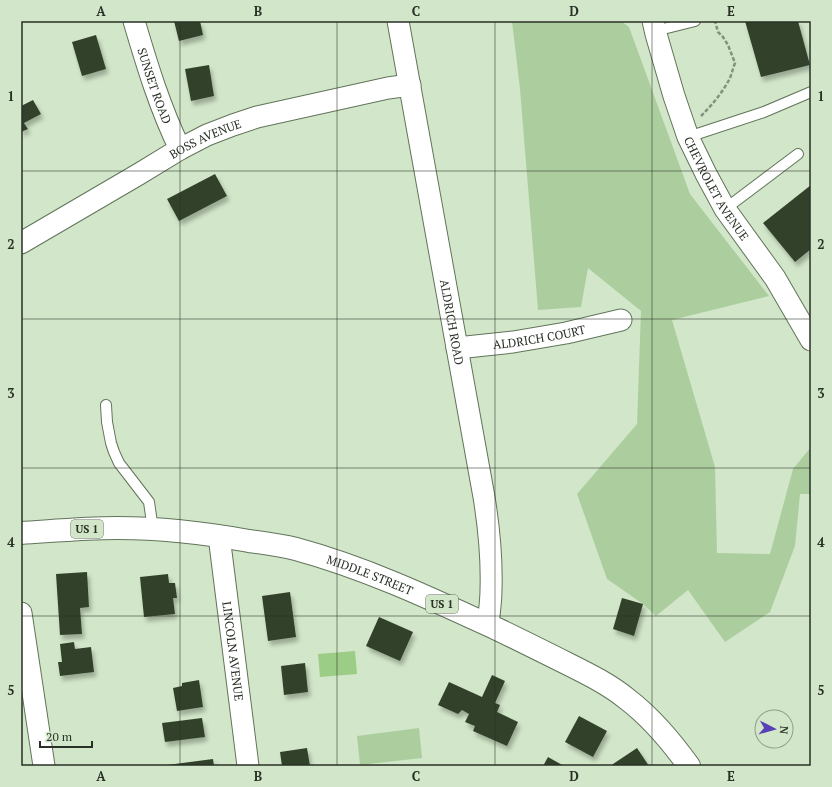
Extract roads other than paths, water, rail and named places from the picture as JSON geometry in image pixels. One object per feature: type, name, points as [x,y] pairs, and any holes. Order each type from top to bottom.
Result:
[{"type":"main road","name":"MIDDLE STREET","points":[[21,533],[116,528],[153,530],[219,536],[294,548],[326,558],[376,576],[488,625],[591,675],[627,698],[671,741],[689,766]]},
{"type":"street","name":"SUNSET ROAD","points":[[134,21],[160,103],[169,127],[180,149]]},
{"type":"street","name":"ALDRICH ROAD","points":[[398,21],[483,489],[488,523],[492,570],[488,625]]},
{"type":"street","name":"CHEVROLET AVENUE","points":[[654,26],[674,96],[688,137],[725,209],[775,278],[811,340]]},
{"type":"street","name":"BOSS AVENUE","points":[[22,241],[180,149],[207,135],[257,116],[388,88],[410,85]]},
{"type":"street","name":"ALDRICH COURT","points":[[457,348],[513,342],[566,333],[621,320]]},
{"type":"street","name":"LINCOLN AVENUE","points":[[219,536],[248,766]]},
{"type":"street","points":[[21,613],[44,766]]},
{"type":"lane","points":[[654,26],[695,21]]},
{"type":"lane","points":[[688,137],[764,112],[811,92]]},
{"type":"lane","points":[[725,209],[798,154]]},
{"type":"lane","points":[[106,405],[107,422],[114,452],[119,463],[149,502],[153,530]]}]
